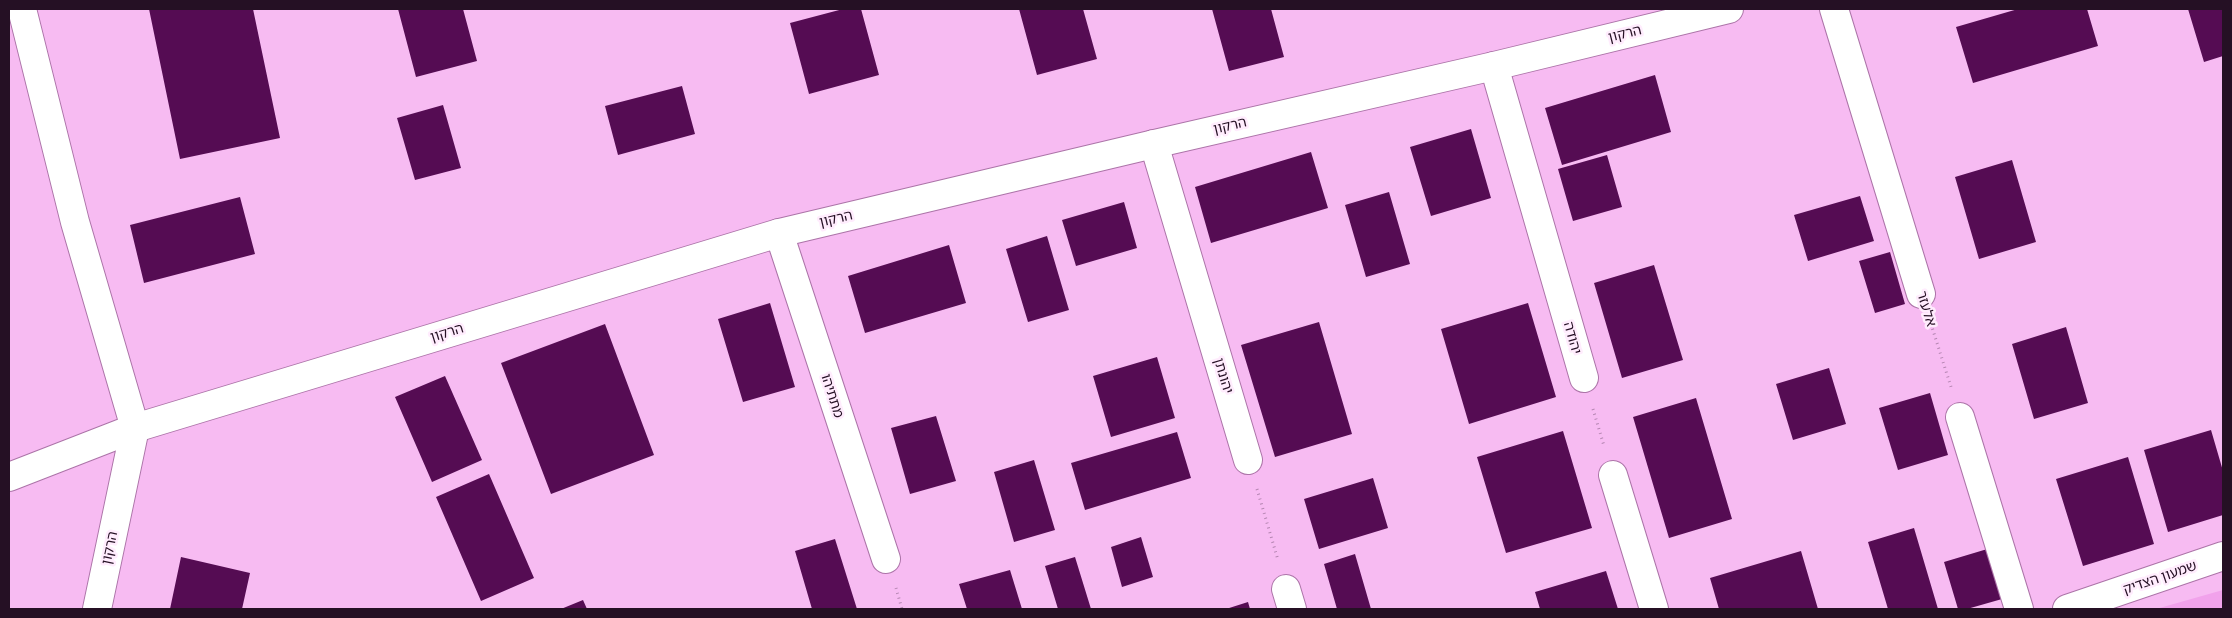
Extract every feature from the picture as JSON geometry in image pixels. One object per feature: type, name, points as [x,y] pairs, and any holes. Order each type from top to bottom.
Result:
[{"type":"street","points":[[9,477],[135,428],[75,222],[22,9]]},
{"type":"street","name":"הרקון","points":[[98,609],[135,428],[779,233],[1494,66],[1729,9]]},
{"type":"street","name":"אלעזר","points":[[1834,9],[1922,294]]},
{"type":"street","name":"יהודה","points":[[1494,66],[1584,378]]},
{"type":"street","name":"יהונתן","points":[[1154,144],[1248,460]]},
{"type":"street","name":"מתתיהו","points":[[779,233],[886,559]]},
{"type":"street","points":[[1960,417],[2019,609]]},
{"type":"street","points":[[1613,475],[1654,609]]},
{"type":"street","name":"שמעון הצדיק","points":[[2068,609],[2223,556]]},
{"type":"path","name":"אלעזר","points":[[1922,294],[1960,417]]},
{"type":"path","points":[[1584,378],[1613,475]]},
{"type":"path","points":[[1248,460],[1289,599]]},
{"type":"shaded area","points":[[2223,590],[2223,609],[2156,609]]},
{"type":"building","points":[[149,9],[253,9],[280,138],[180,159]]},
{"type":"building","points":[[398,9],[463,9],[477,61],[416,77]]},
{"type":"building","points":[[843,9],[861,9],[879,75],[809,94],[790,23]]},
{"type":"building","points":[[1019,9],[1083,9],[1097,59],[1037,75]]},
{"type":"building","points":[[1212,9],[1271,9],[1284,57],[1229,71]]},
{"type":"building","points":[[2018,9],[2087,9],[2098,46],[1973,83],[1956,27]]},
{"type":"building","points":[[2188,9],[2223,9],[2223,56],[2204,62]]},
{"type":"building","points":[[1655,75],[1671,132],[1562,165],[1545,108]]},
{"type":"building","points":[[682,86],[695,134],[618,155],[605,106]]},
{"type":"building","points":[[443,105],[461,168],[415,180],[397,118]]},
{"type":"building","points":[[1471,129],[1491,198],[1431,216],[1410,147]]},
{"type":"building","points":[[1311,152],[1328,208],[1211,243],[1195,187]]},
{"type":"building","points":[[1607,155],[1622,207],[1573,221],[1558,169]]},
{"type":"building","points":[[2012,160],[2036,242],[1979,259],[1955,177]]},
{"type":"building","points":[[1389,192],[1410,264],[1366,277],[1345,205]]},
{"type":"building","points":[[1860,196],[1874,241],[1808,261],[1794,215]]},
{"type":"building","points":[[240,197],[255,254],[144,283],[130,225]]},
{"type":"building","points":[[1124,202],[1137,248],[1076,266],[1062,220]]},
{"type":"building","points":[[1047,236],[1069,310],[1028,322],[1006,249]]},
{"type":"building","points":[[949,245],[966,303],[865,333],[848,276]]},
{"type":"building","points":[[1890,252],[1905,304],[1875,313],[1859,261]]},
{"type":"building","points":[[1654,265],[1683,360],[1622,378],[1594,283]]},
{"type":"building","points":[[770,303],[795,387],[743,402],[718,319]]},
{"type":"building","points":[[1528,303],[1556,397],[1469,424],[1441,329]]},
{"type":"building","points":[[1319,322],[1352,434],[1275,457],[1241,345]]},
{"type":"building","points":[[605,324],[654,455],[551,494],[501,363]]},
{"type":"building","points":[[2066,327],[2088,403],[2034,419],[2012,344]]},
{"type":"building","points":[[1157,357],[1175,418],[1111,437],[1093,376]]},
{"type":"building","points":[[1829,368],[1846,424],[1793,440],[1776,384]]},
{"type":"building","points":[[445,376],[482,460],[432,482],[395,397]]},
{"type":"building","points":[[1930,393],[1948,455],[1898,470],[1879,408]]},
{"type":"building","points":[[1696,398],[1732,519],[1669,538],[1633,417]]},
{"type":"building","points":[[936,416],[956,481],[910,494],[891,428]]},
{"type":"building","points":[[2211,430],[2223,471],[2223,515],[2168,532],[2144,450]]},
{"type":"building","points":[[1563,431],[1592,528],[1506,553],[1477,457]]},
{"type":"building","points":[[1177,432],[1191,478],[1085,510],[1071,463]]},
{"type":"building","points":[[2128,457],[2154,544],[2083,566],[2056,479]]},
{"type":"building","points":[[1034,460],[1055,530],[1014,542],[994,472]]},
{"type":"building","points":[[489,474],[534,578],[481,601],[436,497]]},
{"type":"building","points":[[1373,478],[1388,528],[1319,549],[1304,499]]},
{"type":"building","points":[[1914,528],[1938,609],[1888,609],[1868,542]]},
{"type":"building","points":[[1141,537],[1153,577],[1122,587],[1111,547]]},
{"type":"building","points":[[835,539],[857,609],[812,609],[795,551]]},
{"type":"building","points":[[1994,547],[2009,597],[1967,609],[1958,609],[1944,562]]},
{"type":"building","points":[[1801,551],[1818,609],[1719,609],[1710,578]]},
{"type":"building","points":[[1355,554],[1371,609],[1337,609],[1324,564]]},
{"type":"building","points":[[181,557],[250,573],[242,609],[170,609]]},
{"type":"building","points":[[1075,557],[1091,609],[1058,609],[1045,566]]},
{"type":"building","points":[[1010,570],[1022,609],[967,609],[959,584]]},
{"type":"building","points":[[1606,571],[1618,609],[1540,609],[1535,592]]},
{"type":"building","points":[[583,600],[587,609],[561,609]]},
{"type":"building","points":[[1248,602],[1250,609],[1226,609]]}]
